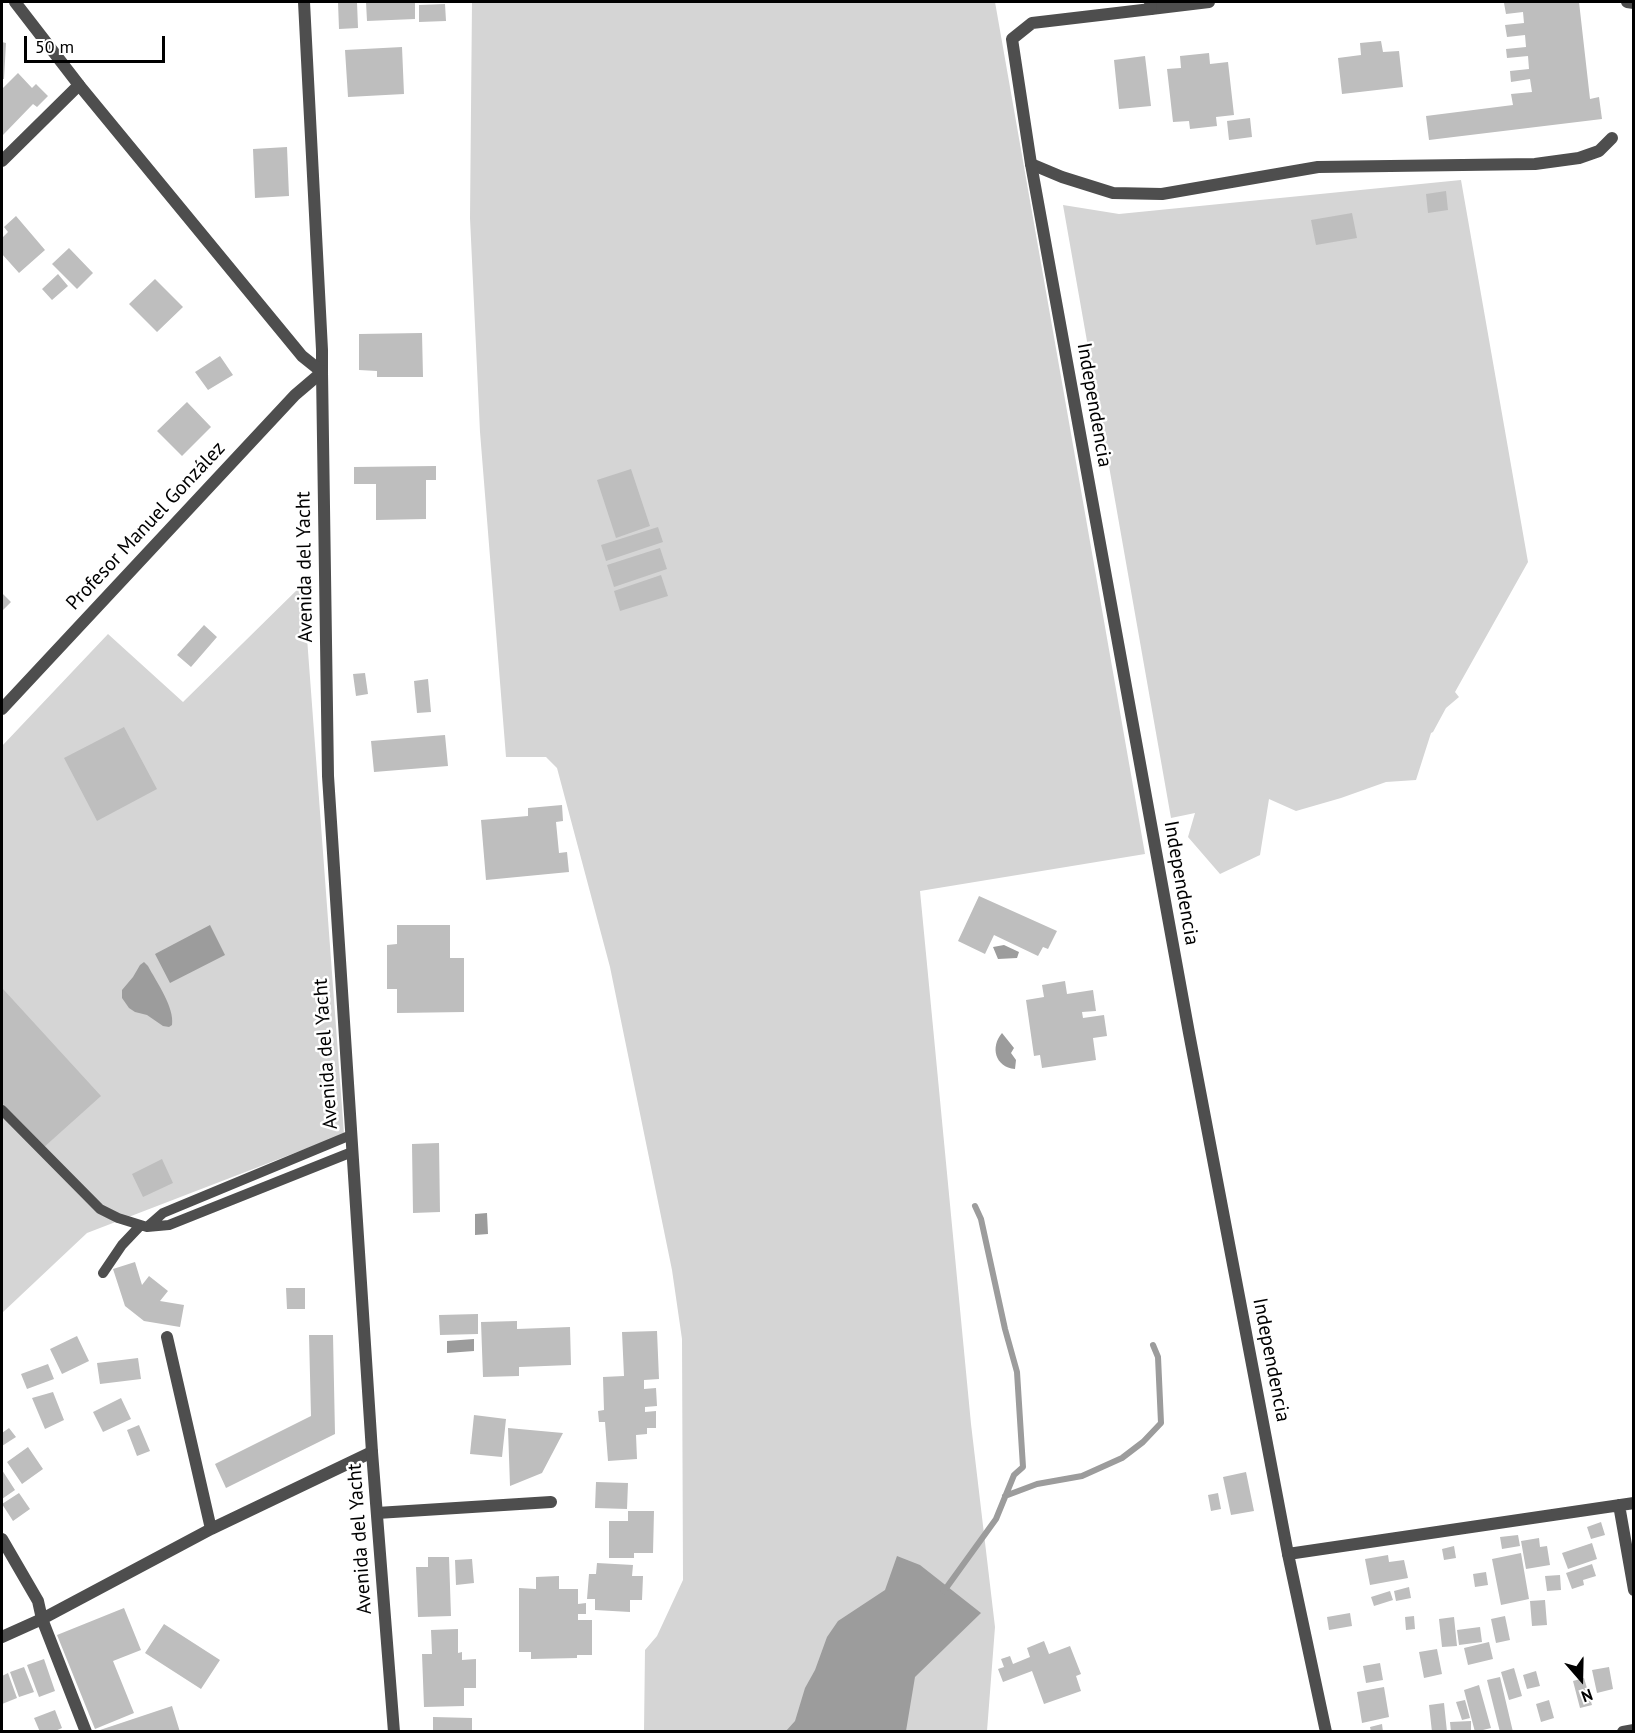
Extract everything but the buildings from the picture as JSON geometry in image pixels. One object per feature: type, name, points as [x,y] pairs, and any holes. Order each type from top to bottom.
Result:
[{"type":"street","points":[[15,2],[79,85],[302,356],[322,372]]},
{"type":"street","name":"Avenida del Yacht","points":[[304,2],[322,350],[328,776],[372,1452],[394,1731]]},
{"type":"street","points":[[1150,5],[1209,2]]},
{"type":"street","points":[[1627,2],[1634,3]]},
{"type":"street","name":"Independencia","points":[[1150,5],[1032,23],[1012,39],[1031,164],[1189,1033],[1288,1554],[1326,1731]]},
{"type":"street","points":[[2,161],[79,85]]},
{"type":"street","points":[[1031,164],[1062,177],[1113,193],[1162,194],[1318,167],[1535,164],[1579,158],[1599,151],[1612,138]]},
{"type":"street","name":"Profesor Manuel González","points":[[2,709],[295,395],[322,372]]},
{"type":"street","points":[[167,1337],[212,1529]]},
{"type":"street","points":[[2,1637],[42,1619],[212,1529],[372,1452]]},
{"type":"street","points":[[377,1513],[551,1502]]},
{"type":"street","points":[[1288,1554],[1634,1503]]},
{"type":"street","points":[[1619,1505],[1634,1590]]},
{"type":"street","points":[[2,1539],[38,1601],[42,1619],[86,1731]]},
{"type":"street","points":[[1623,1731],[1634,1730]]},
{"type":"lane","points":[[2,1110],[100,1209],[143,1227],[169,1226],[352,1152]]},
{"type":"lane","points":[[103,1273],[122,1245],[163,1213],[351,1135]]},
{"type":"lane","points":[[232,1185],[236,1198]]},
{"type":"shaded area","points":[[472,2],[995,2],[1145,854],[920,891],[971,1424],[995,1627],[987,1731],[644,1731],[645,1650],[657,1636],[683,1580],[682,1339],[672,1270],[610,967],[557,768],[546,757],[506,757],[480,432],[470,218]]},
{"type":"shaded area","points":[[1461,180],[1528,562],[1455,692],[1459,697],[1446,708],[1431,733],[1416,780],[1386,782],[1296,811],[1269,799],[1260,855],[1220,874],[1188,837],[1195,813],[1171,818],[1063,205],[1119,214]]},
{"type":"shaded area","points":[[303,584],[344,1134],[87,1233],[2,1313],[2,746],[108,634],[183,702]]},
{"type":"shaded area","points":[[210,925],[225,955],[170,983],[155,954]]},
{"type":"shaded area","points":[[1004,945],[1019,952],[1017,958],[998,959],[993,947]]},
{"type":"shaded area","points":[[144,962],[168,1003],[172,1018],[172,1025],[169,1027],[163,1026],[147,1015],[135,1012],[122,998],[122,990]]},
{"type":"shaded area","points":[[1002,1033],[1014,1048],[1011,1053],[1016,1060],[1015,1069],[1003,1064],[996,1056],[996,1044]]},
{"type":"shaded area","points":[[487,1213],[488,1234],[475,1235],[475,1214]]},
{"type":"shaded area","points":[[474,1339],[474,1351],[447,1353],[447,1341]]},
{"type":"shaded area","points":[[897,1556],[920,1565],[981,1613],[915,1677],[906,1731],[786,1731],[795,1721],[805,1688],[815,1670],[827,1637],[838,1621],[885,1590]]},
{"type":"waterway","points":[[944,1591],[996,1519],[1014,1475],[1023,1467],[1017,1372],[1005,1329],[981,1219],[975,1206]]},
{"type":"waterway","points":[[1005,1496],[1037,1484],[1082,1476],[1122,1458],[1143,1442],[1161,1423],[1158,1357],[1153,1345]]}]
